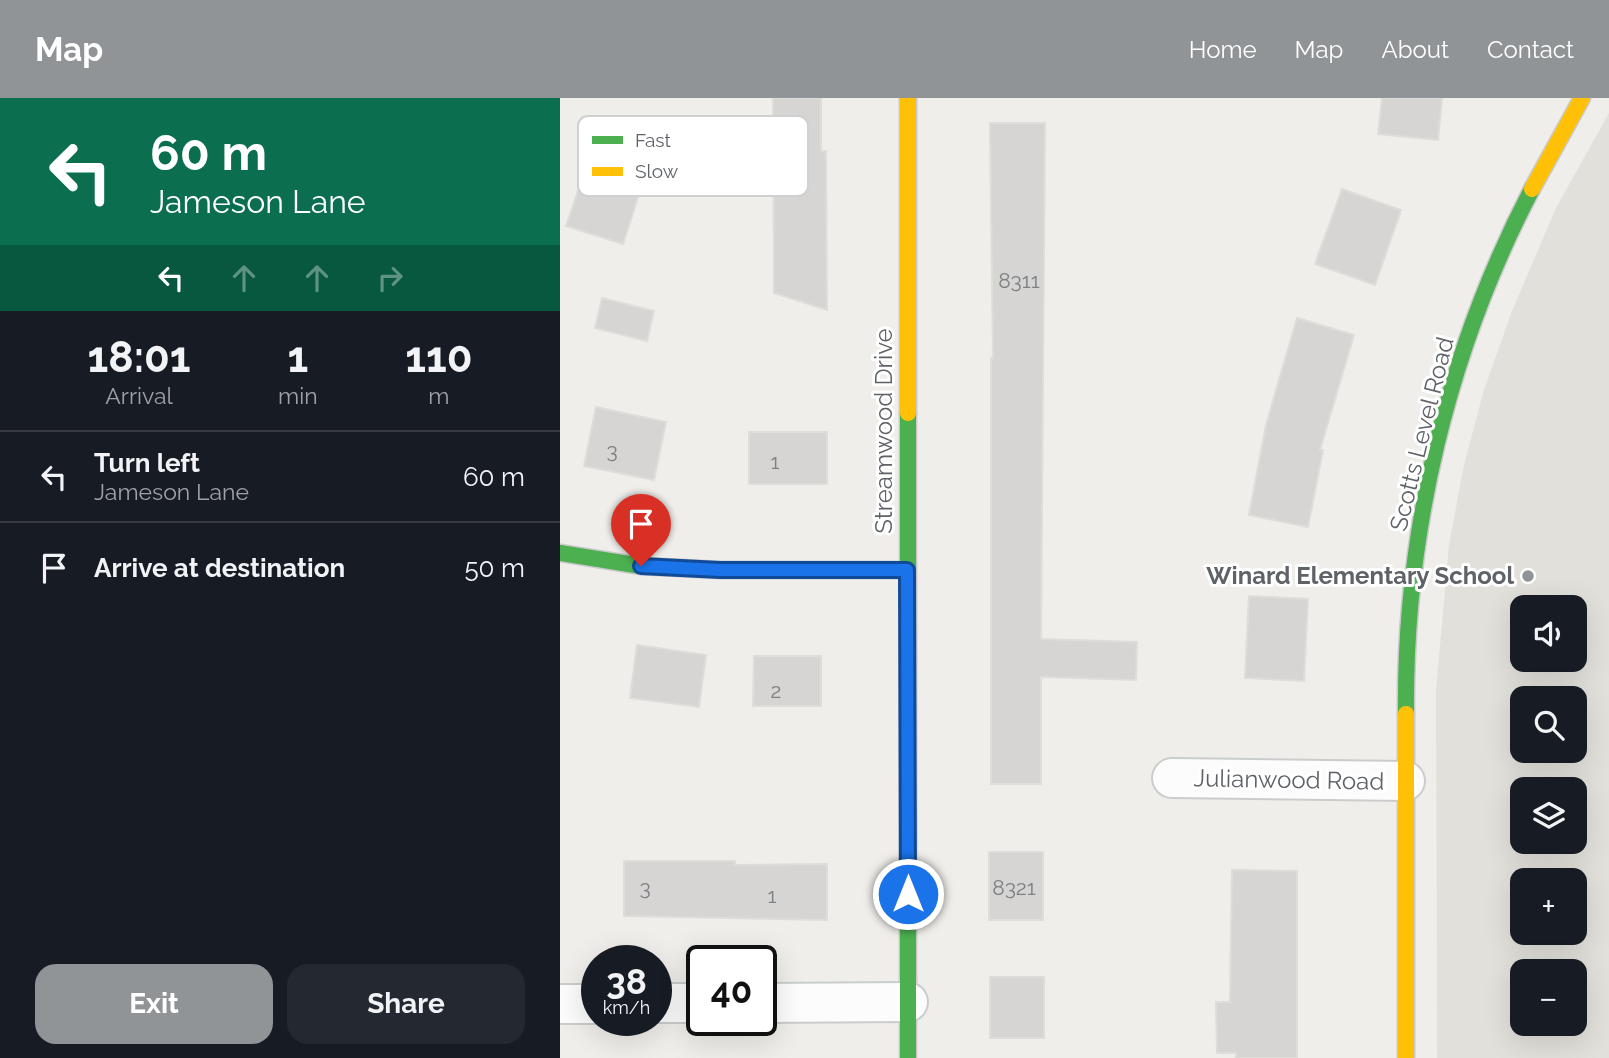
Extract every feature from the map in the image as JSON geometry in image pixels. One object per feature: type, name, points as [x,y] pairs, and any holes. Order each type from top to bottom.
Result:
[{"type":"street","name":"Streamwood Drive","points":[[908,98],[908,1058]]},
{"type":"street","name":"Scotts Level Road","points":[[1406,1058],[1405,781],[1408,621],[1434,458],[1453,382],[1482,297],[1531,188],[1582,98]]},
{"type":"street","points":[[560,553],[641,566],[720,570],[907,570]]},
{"type":"street","name":"Julianwood Road","points":[[1172,778],[1405,781]]},
{"type":"street","points":[[777,1003],[908,1002]]},
{"type":"street","points":[[560,1004],[581,1004]]},
{"type":"shaded area","name":"Winard Elementary School","points":[[1609,113],[1609,1058],[1437,1058],[1436,690],[1449,545],[1464,465],[1484,390],[1512,311],[1556,208]]},
{"type":"building","points":[[773,98],[821,98],[821,151],[826,151],[827,310],[774,293],[774,196],[808,196],[808,116],[773,116]]},
{"type":"building","points":[[1382,98],[1442,98],[1438,140],[1378,134]]},
{"type":"building","points":[[990,123],[1045,123],[1041,639],[1137,642],[1136,680],[1041,677],[1041,784],[991,784],[993,358]]},
{"type":"building","points":[[1342,189],[1401,210],[1375,285],[1315,264]]},
{"type":"building","points":[[578,191],[578,196],[638,196],[623,244],[566,226]]},
{"type":"building","points":[[602,298],[654,311],[647,341],[595,328]]},
{"type":"building","points":[[1297,318],[1354,335],[1320,450],[1323,450],[1308,527],[1249,515],[1266,425]]},
{"type":"building","points":[[596,407],[666,422],[654,480],[584,466]]},
{"type":"building","points":[[749,432],[827,432],[827,484],[749,484]]},
{"type":"building","points":[[1249,596],[1308,599],[1304,681],[1245,678]]},
{"type":"building","points":[[637,645],[706,655],[699,707],[630,698]]},
{"type":"building","points":[[754,656],[821,656],[821,706],[753,706]]},
{"type":"building","points":[[989,852],[1043,852],[1043,920],[989,920]]},
{"type":"building","points":[[624,861],[735,861],[735,865],[827,864],[827,920],[624,916]]},
{"type":"building","points":[[1232,870],[1297,871],[1297,1058],[1236,1058],[1236,1053],[1217,1053],[1216,1002],[1230,1002]]},
{"type":"building","points":[[990,977],[1044,977],[1044,1038],[990,1038]]},
{"type":"traffic: fast","points":[[1406,714],[1407,646],[1413,578],[1423,510],[1437,444],[1477,313],[1502,250],[1532,189]]},
{"type":"traffic: fast","points":[[908,413],[908,1058]]},
{"type":"traffic: fast","points":[[560,553],[641,566],[720,570],[907,570]]},
{"type":"traffic: slow","points":[[908,98],[908,413]]},
{"type":"traffic: slow","points":[[1532,189],[1582,98]]},
{"type":"traffic: slow","points":[[1406,714],[1406,1058]]},
{"type":"place","name":"Winard Elementary School","points":[[1528,576]]},
{"type":"route","points":[[641,566],[720,570],[907,570],[908,894]]}]
